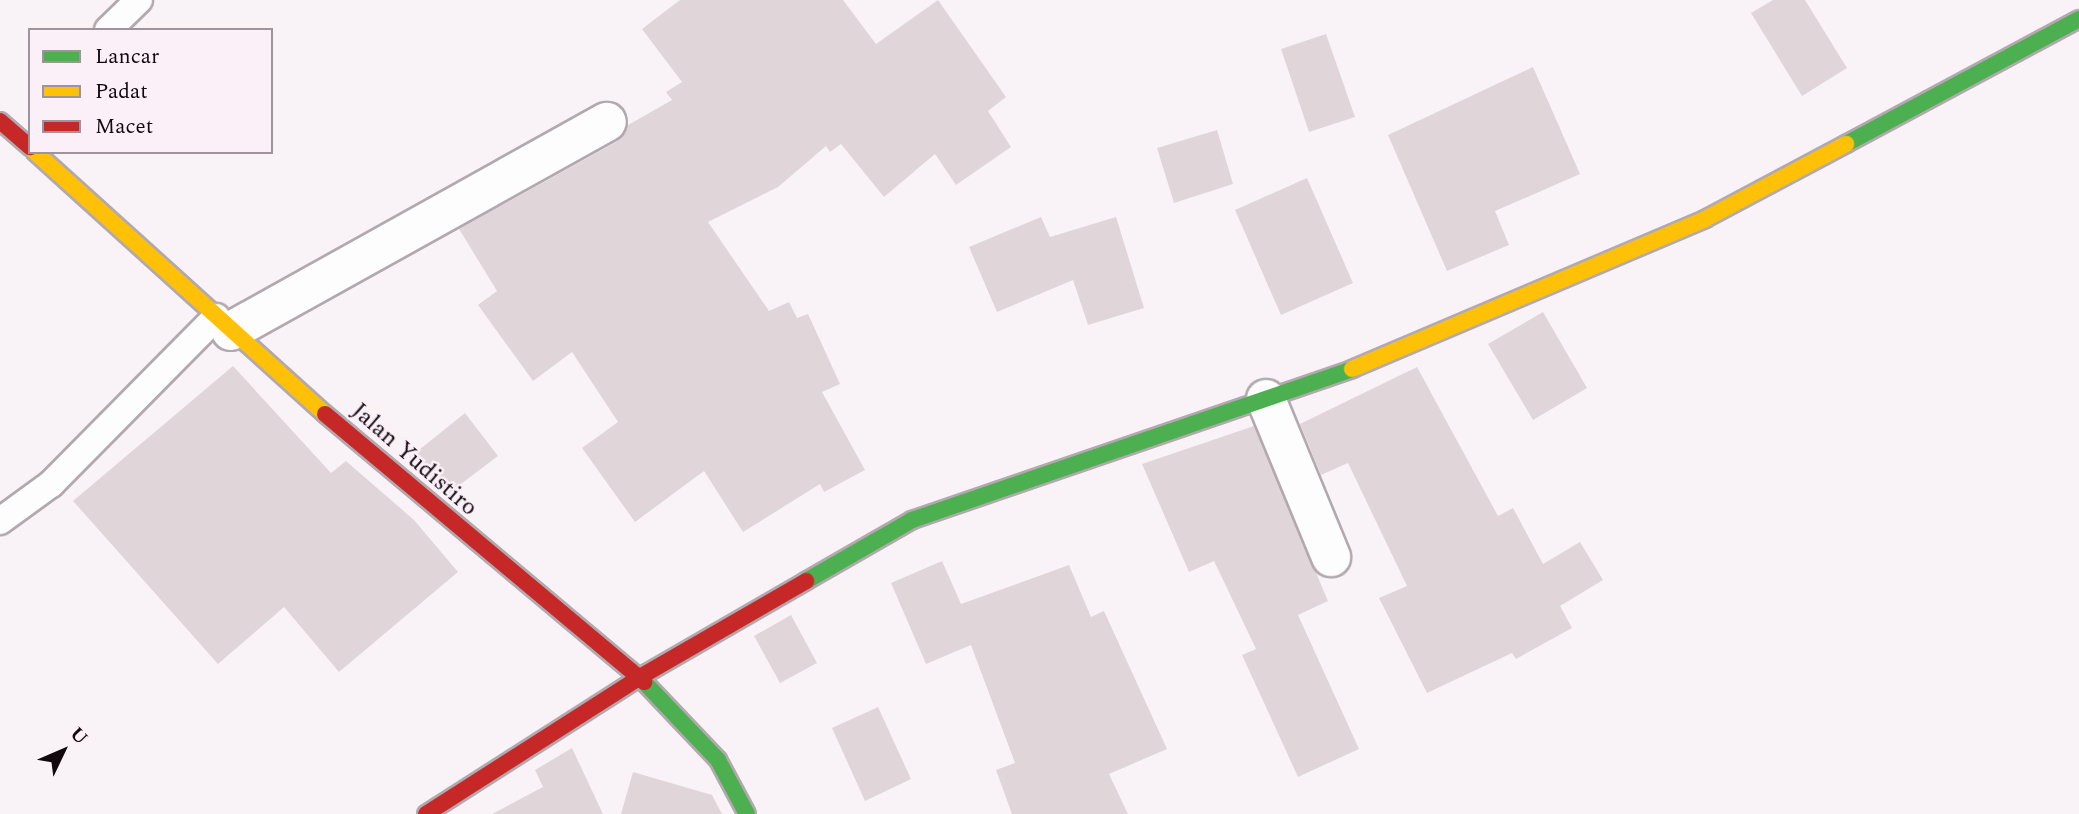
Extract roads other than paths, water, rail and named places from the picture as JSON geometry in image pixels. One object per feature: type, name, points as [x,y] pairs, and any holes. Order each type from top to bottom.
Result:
[{"type":"street","points":[[426,814],[640,677],[912,520],[1350,370],[1706,219],[2079,19]]},
{"type":"street","name":"Jalan Yudistiro","points":[[0,121],[28,141]]},
{"type":"street","points":[[223,324],[607,122]]},
{"type":"street","name":"Jalan Yudistiro","points":[[42,154],[223,324],[528,590],[640,677],[718,760],[747,814]]},
{"type":"street","points":[[1266,398],[1331,557]]},
{"type":"lane","points":[[110,28],[139,0]]},
{"type":"lane","points":[[0,521],[51,485],[223,324]]}]
